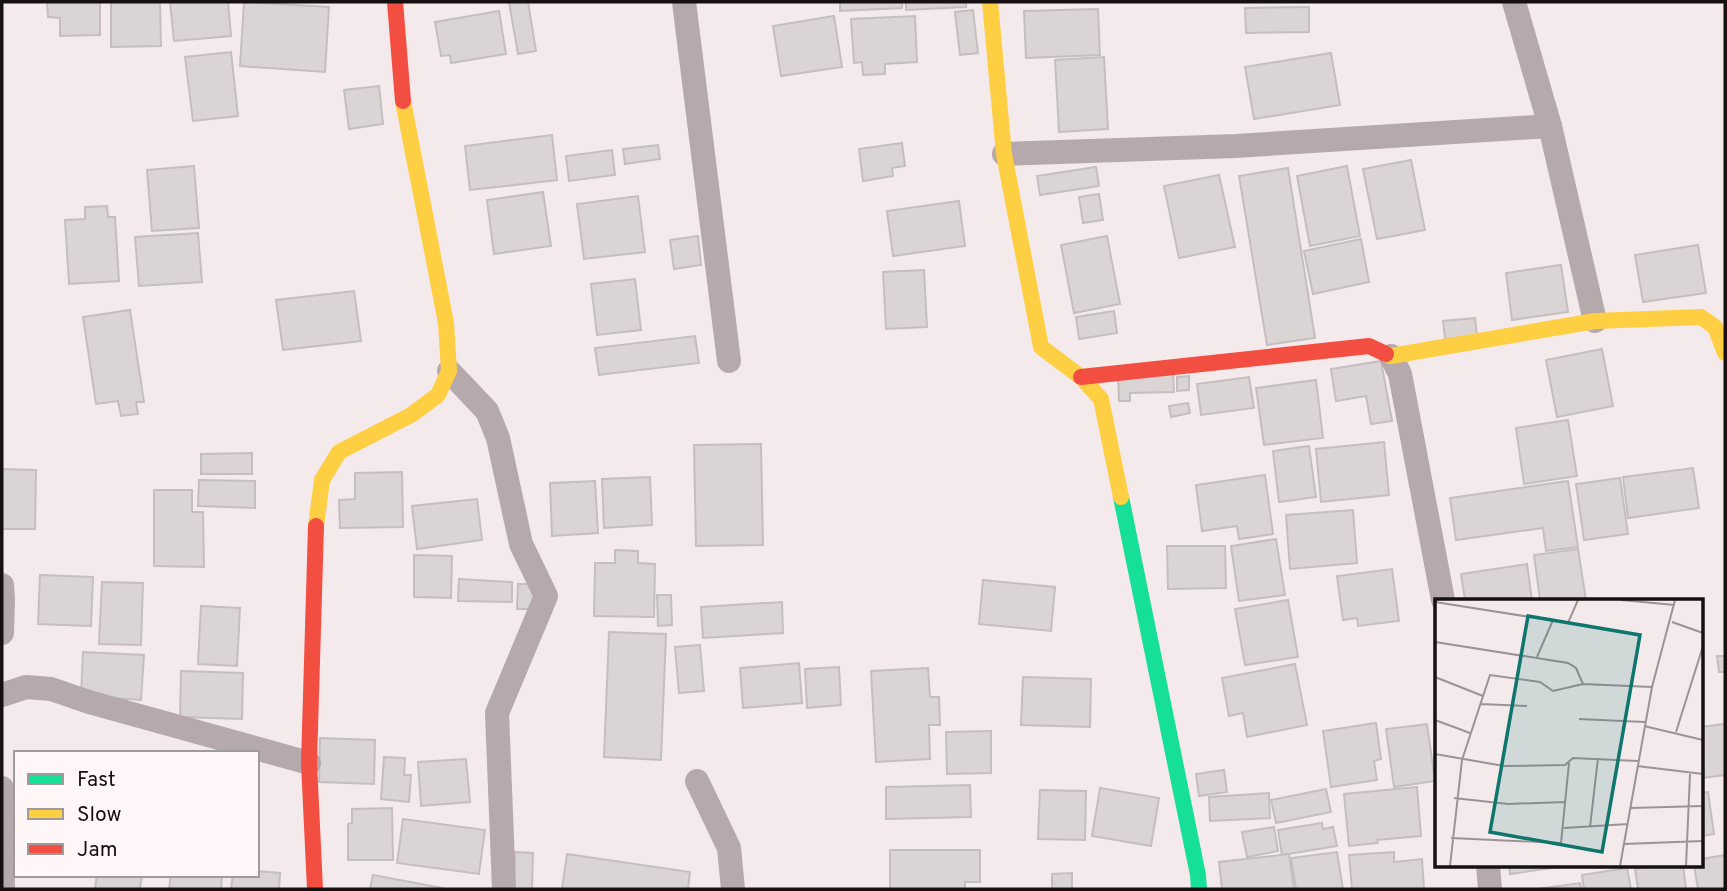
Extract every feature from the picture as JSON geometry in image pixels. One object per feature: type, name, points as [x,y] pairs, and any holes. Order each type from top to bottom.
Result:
[{"type":"street","points":[[315,889],[309,763],[316,519],[322,480],[340,452],[411,415],[438,395],[449,371],[446,323],[403,99],[395,2]]},
{"type":"street","points":[[684,2],[729,360]]},
{"type":"street","points":[[990,2],[1004,154],[1041,348],[1081,377],[1101,400],[1199,889]]},
{"type":"street","points":[[1514,2],[1550,126],[1595,321]]},
{"type":"street","points":[[1004,154],[1236,146],[1550,126]]},
{"type":"street","points":[[1081,377],[1369,346],[1391,356],[1595,321],[1701,317],[1715,327],[1725,353]]},
{"type":"street","points":[[1391,356],[1400,374],[1443,599]]},
{"type":"street","points":[[449,371],[486,411],[498,438],[521,544],[546,596],[497,713],[504,889]]},
{"type":"street","points":[[2,585],[2,634]]},
{"type":"street","points":[[2,695],[26,687],[51,689],[309,763]]},
{"type":"street","points":[[697,781],[729,848],[733,889]]},
{"type":"street","points":[[2,788],[3,889]]},
{"type":"street","points":[[1488,866],[1490,889]]},
{"type":"building","points":[[47,2],[100,2],[100,35],[60,36],[60,18],[48,17]]},
{"type":"building","points":[[111,2],[160,2],[161,46],[111,47]]},
{"type":"building","points":[[170,2],[228,2],[231,36],[174,41]]},
{"type":"building","points":[[244,2],[329,7],[325,72],[240,66]]},
{"type":"building","points":[[509,2],[528,2],[536,51],[518,54]]},
{"type":"building","points":[[840,2],[902,2],[902,8],[840,11]]},
{"type":"building","points":[[906,2],[966,2],[966,7],[906,10]]},
{"type":"building","points":[[1309,7],[1309,32],[1246,33],[1245,8]]},
{"type":"building","points":[[1098,9],[1100,55],[1026,58],[1024,11]]},
{"type":"building","points":[[973,10],[978,53],[960,55],[955,12]]},
{"type":"building","points":[[499,11],[506,54],[451,63],[450,55],[441,56],[435,22]]},
{"type":"building","points":[[834,16],[842,67],[781,76],[773,26]]},
{"type":"building","points":[[915,16],[917,62],[885,64],[885,74],[863,75],[862,62],[854,63],[851,19]]},
{"type":"building","points":[[231,52],[238,116],[193,121],[185,57]]},
{"type":"building","points":[[1331,53],[1340,105],[1254,119],[1245,67]]},
{"type":"building","points":[[1104,57],[1108,129],[1059,132],[1055,60]]},
{"type":"building","points":[[379,86],[383,124],[349,129],[344,90]]},
{"type":"building","points":[[552,135],[557,180],[470,190],[465,146]]},
{"type":"building","points":[[902,143],[905,166],[892,168],[893,176],[863,181],[859,149]]},
{"type":"building","points":[[658,145],[660,159],[625,164],[623,149]]},
{"type":"building","points":[[612,150],[615,175],[569,181],[566,156]]},
{"type":"building","points":[[1411,160],[1425,230],[1377,239],[1363,169]]},
{"type":"building","points":[[194,166],[199,228],[152,231],[147,170]]},
{"type":"building","points":[[1347,166],[1360,236],[1310,246],[1297,176]]},
{"type":"building","points":[[1096,167],[1099,186],[1040,195],[1037,176]]},
{"type":"building","points":[[1288,168],[1315,338],[1267,345],[1239,176]]},
{"type":"building","points":[[1219,175],[1235,247],[1179,258],[1164,186]]},
{"type":"building","points":[[543,192],[551,246],[494,254],[487,200]]},
{"type":"building","points":[[1099,194],[1103,220],[1083,223],[1079,197]]},
{"type":"building","points":[[638,196],[645,252],[584,259],[577,204]]},
{"type":"building","points":[[959,201],[965,246],[893,256],[887,211]]},
{"type":"building","points":[[107,206],[108,217],[115,217],[119,281],[69,284],[65,220],[85,219],[85,207]]},
{"type":"building","points":[[198,233],[202,282],[139,286],[135,237]]},
{"type":"building","points":[[698,236],[701,265],[674,269],[670,240]]},
{"type":"building","points":[[1107,236],[1120,304],[1074,313],[1061,245]]},
{"type":"building","points":[[1361,239],[1369,282],[1313,294],[1304,251]]},
{"type":"building","points":[[1698,245],[1706,293],[1643,302],[1635,255]]},
{"type":"building","points":[[1561,265],[1568,312],[1512,320],[1506,273]]},
{"type":"building","points":[[924,270],[927,327],[886,329],[883,272]]},
{"type":"building","points":[[635,279],[641,330],[597,335],[591,284]]},
{"type":"building","points":[[354,291],[361,341],[283,350],[276,300]]},
{"type":"building","points":[[130,310],[144,402],[136,402],[138,414],[121,416],[118,401],[96,404],[83,317]]},
{"type":"building","points":[[1114,311],[1117,333],[1079,339],[1076,317]]},
{"type":"building","points":[[1475,318],[1477,336],[1445,339],[1443,321]]},
{"type":"building","points":[[695,336],[699,363],[599,375],[595,348]]},
{"type":"building","points":[[1602,349],[1613,406],[1557,417],[1546,360]]},
{"type":"building","points":[[1381,361],[1392,421],[1371,424],[1366,396],[1336,401],[1331,369]]},
{"type":"building","points":[[1173,374],[1174,392],[1130,393],[1130,401],[1119,401],[1118,375]]},
{"type":"building","points":[[1189,376],[1189,390],[1177,391],[1177,377]]},
{"type":"building","points":[[1249,377],[1254,408],[1201,415],[1197,384]]},
{"type":"building","points":[[1316,380],[1323,438],[1264,445],[1256,388]]},
{"type":"building","points":[[1188,403],[1190,413],[1171,417],[1169,406]]},
{"type":"building","points":[[1568,420],[1577,476],[1524,484],[1516,428]]},
{"type":"building","points":[[1384,442],[1389,495],[1321,502],[1316,449]]},
{"type":"building","points":[[761,444],[763,545],[696,546],[694,445]]},
{"type":"building","points":[[1309,446],[1316,497],[1279,502],[1273,451]]},
{"type":"building","points":[[252,453],[252,474],[201,474],[201,454]]},
{"type":"building","points":[[1693,468],[1699,508],[1628,518],[1623,477]]},
{"type":"building","points":[[2,469],[36,470],[35,529],[2,529]]},
{"type":"building","points":[[402,472],[403,527],[340,528],[339,500],[355,499],[355,473]]},
{"type":"building","points":[[1265,475],[1273,534],[1239,539],[1237,526],[1202,531],[1196,485]]},
{"type":"building","points":[[650,477],[652,525],[604,528],[602,479]]},
{"type":"building","points":[[1620,478],[1628,534],[1584,540],[1576,484]]},
{"type":"building","points":[[199,480],[255,481],[255,508],[198,506]]},
{"type":"building","points":[[595,481],[598,533],[552,536],[550,483]]},
{"type":"building","points":[[1568,481],[1578,547],[1546,551],[1543,528],[1456,540],[1450,498]]},
{"type":"building","points":[[154,490],[192,490],[192,512],[203,512],[204,567],[154,566]]},
{"type":"building","points":[[477,499],[482,540],[417,549],[412,506]]},
{"type":"building","points":[[1353,510],[1357,563],[1290,569],[1286,515]]},
{"type":"building","points":[[1276,539],[1285,595],[1239,601],[1231,546]]},
{"type":"building","points":[[1167,546],[1225,546],[1226,588],[1168,589]]},
{"type":"building","points":[[1578,549],[1586,599],[1540,599],[1534,555]]},
{"type":"building","points":[[615,550],[638,551],[638,563],[655,564],[654,617],[594,616],[595,563],[615,563]]},
{"type":"building","points":[[414,555],[452,556],[451,598],[414,597]]},
{"type":"building","points":[[1527,564],[1532,599],[1465,599],[1461,574]]},
{"type":"building","points":[[1392,569],[1399,621],[1358,626],[1357,618],[1343,620],[1337,576]]},
{"type":"building","points":[[40,575],[93,577],[91,626],[38,624]]},
{"type":"building","points":[[459,579],[512,582],[512,602],[458,601]]},
{"type":"building","points":[[983,580],[1055,587],[1051,631],[979,624]]},
{"type":"building","points":[[102,582],[143,583],[141,645],[99,644]]},
{"type":"building","points":[[518,584],[535,584],[535,609],[517,609]]},
{"type":"building","points":[[657,595],[671,595],[672,625],[658,626]]},
{"type":"building","points":[[1288,600],[1298,657],[1245,665],[1235,609]]},
{"type":"building","points":[[782,602],[783,633],[703,638],[701,607]]},
{"type":"building","points":[[201,606],[240,608],[237,666],[198,664]]},
{"type":"building","points":[[609,632],[666,634],[661,760],[604,757]]},
{"type":"building","points":[[700,645],[704,691],[679,693],[675,647]]},
{"type":"building","points":[[83,652],[144,655],[141,700],[81,696]]},
{"type":"building","points":[[1717,656],[1725,656],[1725,672],[1719,672]]},
{"type":"building","points":[[799,663],[802,703],[743,708],[740,668]]},
{"type":"building","points":[[1295,664],[1307,725],[1247,737],[1243,713],[1229,716],[1222,678]]},
{"type":"building","points":[[839,667],[841,705],[807,708],[805,669]]},
{"type":"building","points":[[928,668],[930,697],[939,697],[940,725],[929,725],[930,759],[876,762],[871,671]]},
{"type":"building","points":[[181,671],[243,673],[242,719],[180,717]]},
{"type":"building","points":[[1023,677],[1091,679],[1090,727],[1021,725]]},
{"type":"building","points":[[1376,723],[1381,759],[1374,761],[1377,780],[1331,787],[1323,731]]},
{"type":"building","points":[[1427,724],[1435,781],[1394,787],[1386,729]]},
{"type":"building","points":[[1725,724],[1725,775],[1702,778],[1702,727]]},
{"type":"building","points":[[991,731],[991,773],[947,774],[946,732]]},
{"type":"building","points":[[320,738],[375,740],[374,784],[319,782]]},
{"type":"building","points":[[384,757],[405,758],[404,775],[411,775],[409,802],[381,799]]},
{"type":"building","points":[[466,759],[470,802],[421,806],[418,762]]},
{"type":"building","points":[[1224,770],[1227,792],[1199,796],[1196,774]]},
{"type":"building","points":[[970,785],[971,817],[886,819],[886,787]]},
{"type":"building","points":[[1417,787],[1421,836],[1349,846],[1344,794]]},
{"type":"building","points":[[1100,788],[1159,798],[1151,846],[1092,836]]},
{"type":"building","points":[[1326,789],[1331,812],[1276,823],[1271,800]]},
{"type":"building","points":[[1040,790],[1086,791],[1085,840],[1038,839]]},
{"type":"building","points":[[1708,792],[1714,834],[1702,836],[1702,793]]},
{"type":"building","points":[[1269,793],[1270,818],[1210,821],[1209,797]]},
{"type":"building","points":[[392,808],[393,860],[348,860],[348,824],[352,823],[352,809]]},
{"type":"building","points":[[403,819],[485,830],[479,874],[397,863]]},
{"type":"building","points":[[1322,823],[1323,829],[1333,827],[1337,846],[1282,855],[1278,830]]},
{"type":"building","points":[[1274,827],[1278,851],[1247,857],[1242,832]]},
{"type":"building","points":[[890,850],[980,850],[980,882],[965,882],[965,889],[890,889]]},
{"type":"building","points":[[515,852],[533,853],[532,889],[514,889]]},
{"type":"building","points":[[1337,852],[1343,889],[1296,889],[1291,858]]},
{"type":"building","points":[[1394,852],[1394,862],[1422,859],[1424,889],[1352,889],[1349,855]]},
{"type":"building","points":[[567,854],[690,872],[688,889],[562,889]]},
{"type":"building","points":[[1289,854],[1294,889],[1222,889],[1219,862]]},
{"type":"building","points":[[1725,855],[1725,889],[1698,889],[1694,866],[1702,866],[1702,859]]},
{"type":"building","points":[[1509,866],[1565,866],[1510,874]]},
{"type":"building","points":[[1683,866],[1686,889],[1638,889],[1635,869]]},
{"type":"building","points":[[1627,868],[1631,889],[1584,889],[1582,875]]},
{"type":"building","points":[[259,871],[280,873],[279,889],[231,889],[233,877],[259,877]]},
{"type":"building","points":[[1072,873],[1072,889],[1052,889],[1052,874]]},
{"type":"building","points":[[373,875],[443,888],[443,889],[370,889]]},
{"type":"building","points":[[97,877],[142,877],[140,889],[95,889]]},
{"type":"building","points":[[171,877],[222,877],[221,889],[169,889]]},
{"type":"building","points":[[1580,883],[1581,889],[1537,889]]},
{"type":"traffic: fast","points":[[1121,497],[1199,889]]},
{"type":"traffic: slow","points":[[990,2],[1004,154],[1041,347],[1081,377],[1101,399],[1121,497]]},
{"type":"traffic: slow","points":[[316,526],[322,480],[339,452],[411,415],[438,395],[449,371],[446,323],[403,101]]},
{"type":"traffic: slow","points":[[1386,354],[1391,356],[1595,321],[1701,317],[1715,327],[1725,353]]},
{"type":"traffic: jam","points":[[395,2],[403,101]]},
{"type":"traffic: jam","points":[[1081,377],[1369,346],[1386,354]]},
{"type":"traffic: jam","points":[[315,889],[309,763],[316,526]]}]
